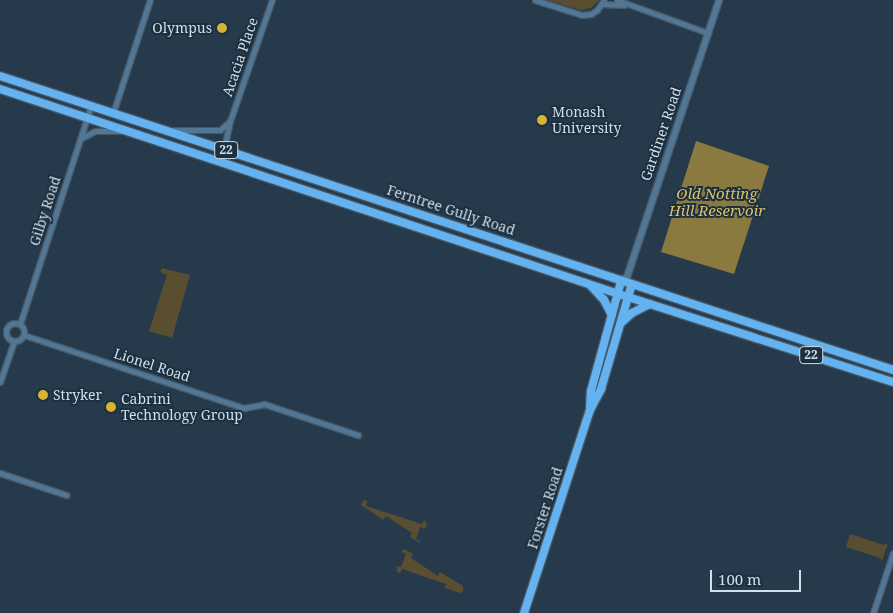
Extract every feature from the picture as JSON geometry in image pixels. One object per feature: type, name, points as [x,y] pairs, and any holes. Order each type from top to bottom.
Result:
[{"type":"main road","name":"Ferntree Gully Road","points":[[0,76],[624,279],[632,284],[733,318],[892,369]]},
{"type":"main road","name":"Ferntree Gully Road","points":[[0,89],[628,298],[890,381]]},
{"type":"main road","points":[[406,223],[409,210]]},
{"type":"main road","name":"Forster Road","points":[[590,410],[591,391],[617,294],[624,279]]},
{"type":"main road","points":[[590,284],[604,300],[612,315]]},
{"type":"main road","name":"Forster Road","points":[[524,613],[590,410],[601,388],[632,284]]},
{"type":"main road","points":[[621,323],[632,313],[650,304]]},
{"type":"main road","points":[[730,329],[733,318]]},
{"type":"main road","points":[[890,381],[892,369]]},
{"type":"street","points":[[112,113],[150,0]]},
{"type":"street","name":"Acacia Place","points":[[224,149],[230,122],[272,0]]},
{"type":"street","points":[[535,0],[582,15],[591,14],[603,2],[625,4]]},
{"type":"street","points":[[617,0],[708,32]]},
{"type":"street","name":"Gardiner Road","points":[[624,279],[719,0]]},
{"type":"street","name":"Gilby Road","points":[[20,324],[91,106]]},
{"type":"street","points":[[163,129],[220,130],[230,122]]},
{"type":"street","points":[[80,139],[94,131],[109,130],[135,134]]},
{"type":"street","points":[[13,323],[20,324],[24,328],[24,335],[20,340],[14,341],[8,338],[6,329],[13,323]]},
{"type":"street","points":[[0,327],[6,329]]},
{"type":"street","name":"Lionel Road","points":[[24,335],[244,408],[264,404],[358,435]]},
{"type":"street","points":[[0,382],[14,341]]},
{"type":"street","points":[[0,473],[66,495]]},
{"type":"street","points":[[873,613],[893,553]]},
{"type":"shaded area","points":[[547,0],[599,0],[591,8],[581,10]]},
{"type":"shaded area","points":[[162,268],[190,275],[172,338],[149,331],[167,275],[160,272]]},
{"type":"shaded area","points":[[364,500],[367,501],[366,506],[422,524],[424,520],[427,524],[425,529],[420,527],[416,539],[420,543],[410,537],[412,533],[386,516],[383,520],[361,505]]},
{"type":"shaded area","points":[[850,534],[884,545],[888,543],[882,561],[880,558],[846,547]]},
{"type":"shaded area","points":[[404,549],[413,554],[411,558],[438,576],[440,572],[463,586],[463,591],[460,593],[445,588],[446,584],[402,569],[400,573],[397,572],[397,566],[401,567],[406,554],[401,552]]},
{"type":"water","name":"Old Notting Hill Reservoir","points":[[696,141],[769,166],[734,274],[661,252]]},
{"type":"place","name":"Olympus","points":[[222,28]]},
{"type":"place","name":"Monash University","points":[[542,120]]},
{"type":"place","name":"Stryker","points":[[43,395]]},
{"type":"place","name":"Cabrini Technology Group","points":[[111,407]]}]
